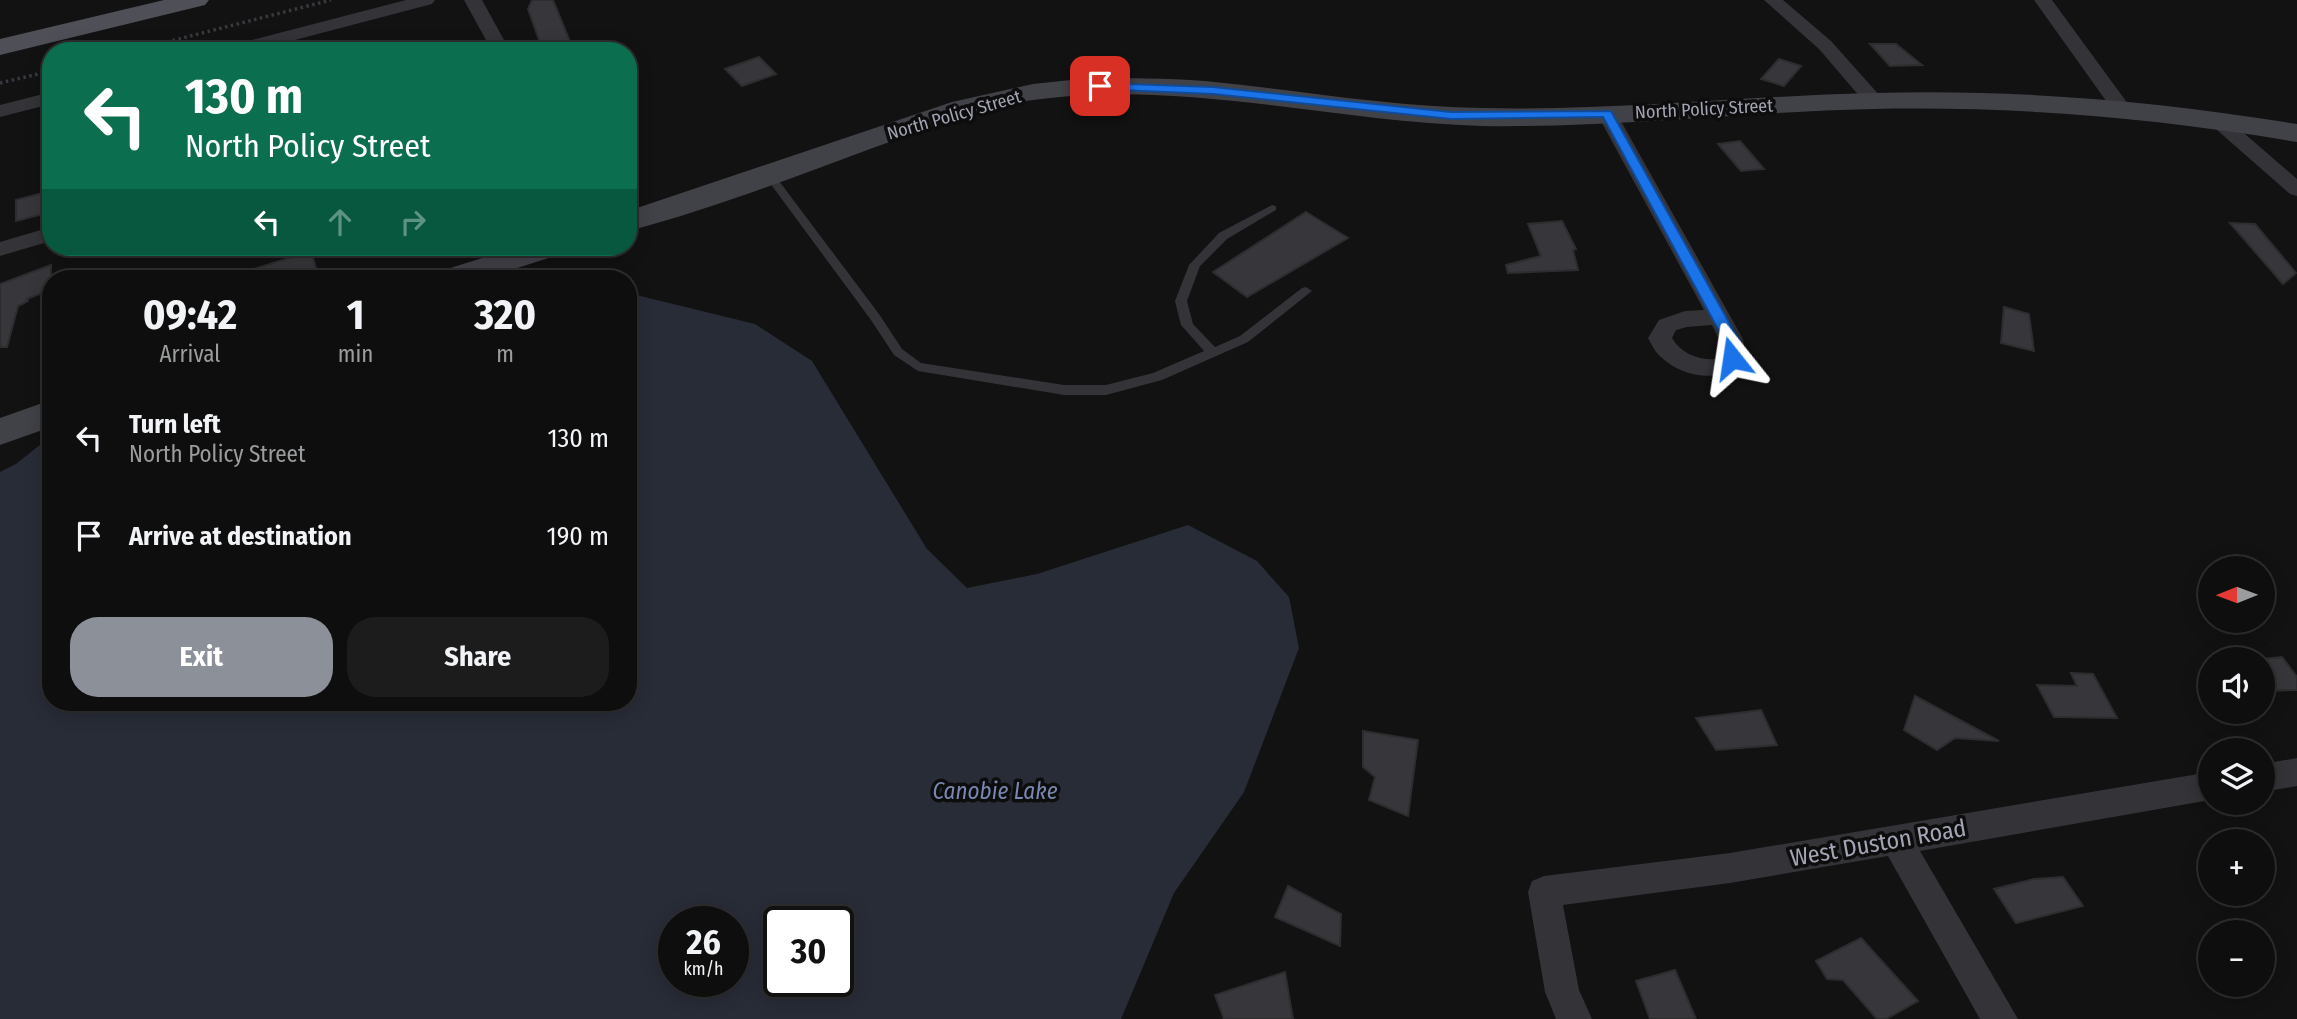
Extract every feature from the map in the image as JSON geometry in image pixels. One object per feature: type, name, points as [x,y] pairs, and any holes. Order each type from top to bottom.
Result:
[{"type":"main road","points":[[0,47],[196,0]]},
{"type":"street","points":[[265,42],[426,0]]},
{"type":"street","points":[[472,0],[496,42]]},
{"type":"street","points":[[1773,0],[1825,46],[1874,101]]},
{"type":"street","points":[[2043,0],[2121,108]]},
{"type":"street","name":"North Policy Street","points":[[637,218],[964,107],[1025,93],[1066,88],[1125,86],[1213,91],[1461,116],[1607,114],[1874,101],[2006,102],[2121,108],[2216,119],[2297,133]]},
{"type":"street","points":[[0,111],[42,100]]},
{"type":"street","points":[[1607,114],[1718,317]]},
{"type":"street","points":[[2216,119],[2297,190]]},
{"type":"street","points":[[0,249],[42,237]]},
{"type":"street","points":[[478,270],[522,256]]},
{"type":"street","points":[[0,432],[42,416]]},
{"type":"street","points":[[2275,776],[2297,772]]},
{"type":"street","name":"West Duston Road","points":[[1574,1019],[1562,992],[1544,892],[1730,868],[2198,788]]},
{"type":"street","points":[[1896,840],[2000,1019]]},
{"type":"lane","points":[[769,175],[898,352],[918,367],[1064,390],[1106,390],[1157,377],[1244,339],[1306,291]]},
{"type":"lane","points":[[1213,353],[1186,325],[1181,301],[1195,265],[1223,236],[1272,208]]},
{"type":"path","points":[[167,42],[331,0]]},
{"type":"path","points":[[0,83],[42,73]]},
{"type":"water","name":"Canobie Lake","points":[[637,295],[755,324],[812,361],[927,549],[967,588],[1037,574],[1188,525],[1257,561],[1289,597],[1299,648],[1244,792],[1174,893],[1121,1019],[0,1019],[0,472],[16,464],[42,443],[42,711],[637,711]]},
{"type":"building","points":[[532,0],[553,0],[570,42],[540,42],[528,9]]},
{"type":"building","points":[[1870,44],[1896,44],[1922,65],[1890,66]]},
{"type":"building","points":[[759,57],[776,74],[742,86],[725,69]]},
{"type":"building","points":[[1779,59],[1801,66],[1784,86],[1761,79]]},
{"type":"building","points":[[1740,141],[1764,169],[1741,171],[1718,144]]},
{"type":"building","points":[[42,193],[42,214],[16,221],[16,200]]},
{"type":"building","points":[[1306,212],[1348,238],[1247,297],[1213,272]]},
{"type":"building","points":[[1562,221],[1576,249],[1573,250],[1578,270],[1508,273],[1506,265],[1541,256],[1528,224]]},
{"type":"building","points":[[2230,223],[2255,224],[2296,273],[2283,284]]},
{"type":"building","points":[[295,256],[312,256],[317,270],[251,270]]},
{"type":"building","points":[[51,265],[51,270],[42,270],[42,293],[18,306],[7,347],[0,347],[0,284]]},
{"type":"building","points":[[2004,307],[2029,314],[2034,351],[2001,343]]},
{"type":"building","points":[[2282,657],[2297,677],[2297,690],[2275,691],[2275,658]]},
{"type":"building","points":[[2071,673],[2093,674],[2117,718],[2054,717],[2037,685],[2077,686]]},
{"type":"building","points":[[1915,696],[1999,741],[1955,738],[1937,750],[1904,730]]},
{"type":"building","points":[[1761,710],[1777,745],[1716,750],[1696,718]]},
{"type":"building","points":[[1363,731],[1418,740],[1408,816],[1369,800],[1375,777],[1363,767]]},
{"type":"building","points":[[2063,877],[2083,906],[2016,923],[1994,889],[2034,879]]},
{"type":"building","points":[[1288,886],[1341,914],[1340,946],[1275,917]]},
{"type":"building","points":[[1861,938],[1918,1001],[1886,1019],[1877,1019],[1843,980],[1827,979],[1816,961]]},
{"type":"building","points":[[1675,970],[1696,1019],[1650,1019],[1636,981]]},
{"type":"building","points":[[1285,972],[1293,1019],[1224,1019],[1215,995]]},
{"type":"route","points":[[1100,86],[1213,91],[1451,116],[1607,114],[1732,342],[1735,350],[1732,358]]}]
